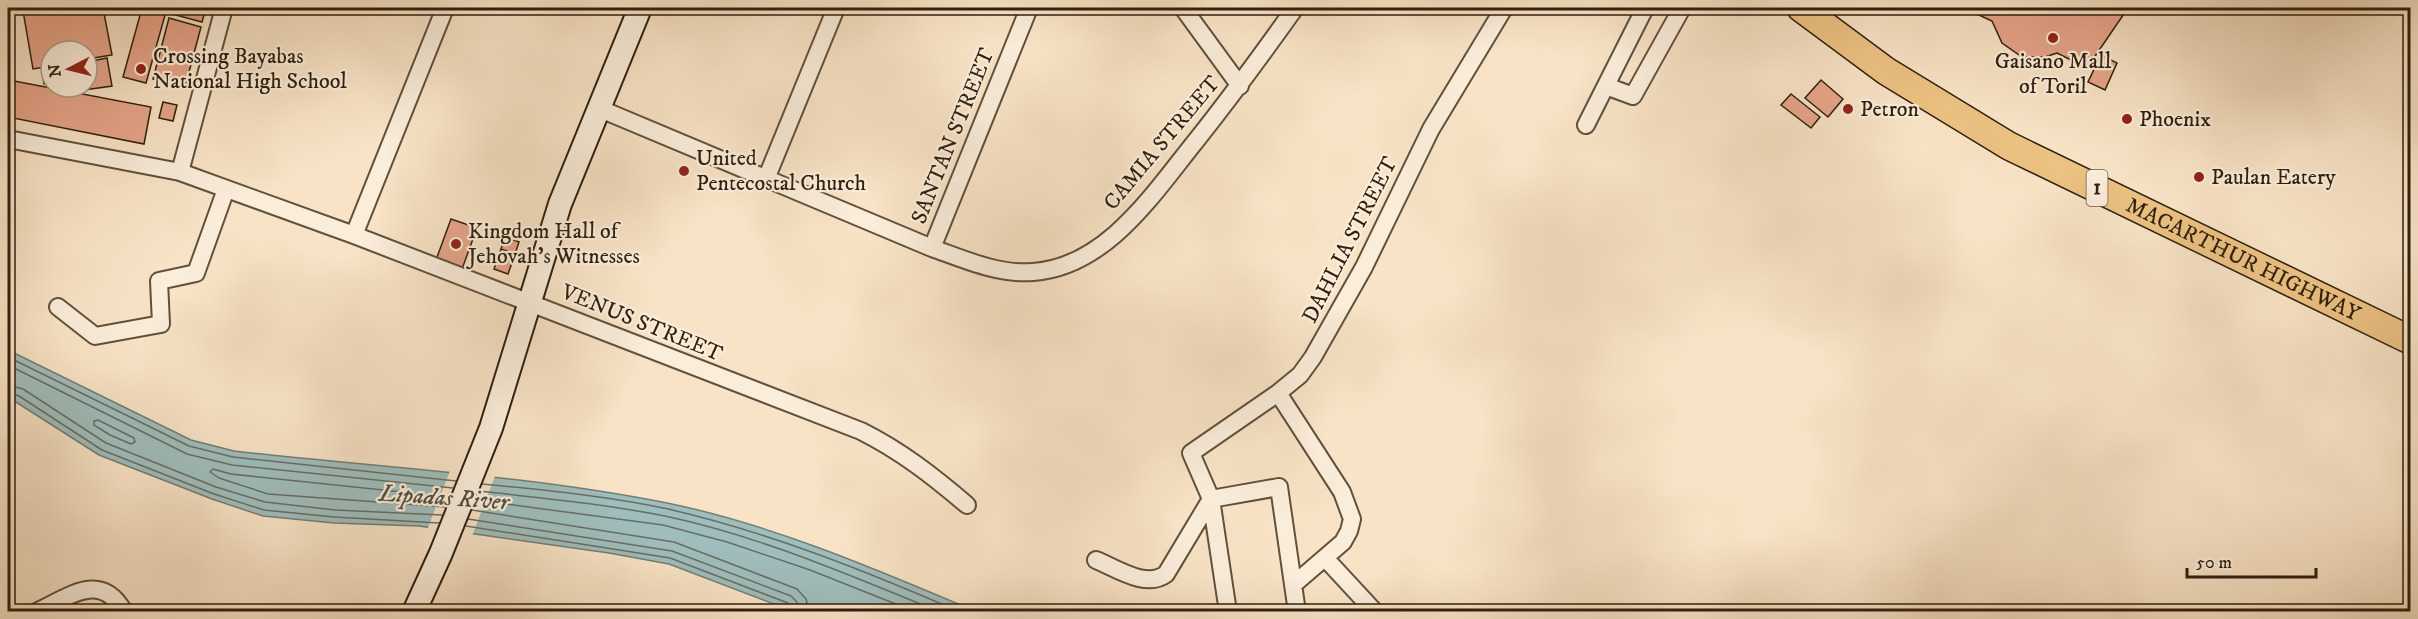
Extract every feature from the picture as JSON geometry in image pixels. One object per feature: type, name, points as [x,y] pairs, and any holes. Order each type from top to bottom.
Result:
[{"type":"highway","name":"MACARTHUR HIGHWAY","points":[[1801,8],[1886,71],[2009,146],[2410,340]]},
{"type":"main road","points":[[414,612],[441,553],[491,428],[560,204],[640,8]]},
{"type":"street","points":[[180,172],[224,8]]},
{"type":"street","points":[[354,235],[445,8]]},
{"type":"street","points":[[766,179],[836,8]]},
{"type":"street","name":"SANTAN STREET","points":[[932,248],[1029,8]]},
{"type":"street","points":[[1183,8],[1240,86]]},
{"type":"street","name":"CAMIA STREET","points":[[598,108],[932,248],[980,264],[1020,271],[1055,268],[1080,258],[1123,227],[1149,200],[1240,86],[1296,8]]},
{"type":"street","name":"DAHLIA STREET","points":[[1211,499],[1191,453],[1278,393],[1300,375],[1328,333],[1382,231],[1431,129],[1504,8]]},
{"type":"street","points":[[1586,125],[1645,8]]},
{"type":"street","points":[[1606,86],[1633,96],[1682,8]]},
{"type":"street","name":"VENUS STREET","points":[[8,139],[180,172],[530,302],[676,361],[861,430],[896,449],[967,505]]},
{"type":"street","points":[[58,307],[95,336],[161,324],[159,280],[196,273],[226,189]]},
{"type":"street","points":[[1278,393],[1349,507],[1352,519],[1349,531],[1326,559],[1293,585]]},
{"type":"street","points":[[1096,560],[1144,580],[1160,578],[1166,574],[1211,499],[1279,487],[1297,612]]},
{"type":"street","points":[[1211,499],[1228,612]]},
{"type":"street","points":[[1326,559],[1375,612]]},
{"type":"street","points":[[36,612],[78,593],[101,588],[110,592],[124,612]]},
{"type":"water","name":"Lipadas River","points":[[8,350],[191,440],[234,451],[506,478],[667,503],[706,512],[785,536],[862,564],[975,611],[792,611],[669,564],[609,553],[419,526],[334,523],[263,516],[212,499],[99,455],[8,397]]},
{"type":"pier","points":[[450,471],[495,476],[472,536],[427,530]]},
{"type":"building","points":[[44,8],[103,8],[112,55],[99,57],[99,39],[39,39],[39,68],[33,69],[23,11]]},
{"type":"building","points":[[142,8],[167,8],[146,83],[123,77]]},
{"type":"building","points":[[173,8],[206,8],[202,22],[172,14]]},
{"type":"building","name":"Gaisano Mall of Toril","points":[[1964,8],[2128,8],[2087,68],[2057,53],[2045,57],[2022,57],[2002,43],[1992,21]]},
{"type":"building","points":[[169,18],[201,27],[185,87],[153,79]]},
{"type":"building","points":[[2101,55],[2117,63],[2105,90],[2088,82]]},
{"type":"building","points":[[107,58],[112,86],[99,88],[99,60]]},
{"type":"building","points":[[1821,80],[1843,99],[1828,117],[1805,98]]},
{"type":"building","points":[[14,81],[39,86],[39,99],[99,99],[99,97],[151,107],[144,144],[8,117]]},
{"type":"building","points":[[1791,94],[1820,117],[1811,128],[1781,105]]},
{"type":"building","points":[[163,102],[177,105],[173,121],[159,118]]},
{"type":"building","name":"Kingdom Hall of Jehovah's Witnesses","points":[[451,219],[477,228],[462,269],[436,260]]},
{"type":"building","points":[[505,237],[519,242],[515,254],[501,249]]},
{"type":"building","points":[[501,249],[515,254],[508,274],[494,269]]},
{"type":"place","name":"Gaisano Mall of Toril","points":[[2053,38]]},
{"type":"place","name":"Crossing Bayabas National High School","points":[[141,69]]},
{"type":"place","name":"Petron","points":[[1848,109]]},
{"type":"place","name":"Phoenix","points":[[2127,119]]},
{"type":"place","name":"United Pentecostal Church","points":[[684,171]]},
{"type":"place","name":"Paulan Eatery","points":[[2199,177]]},
{"type":"place","name":"Kingdom Hall of Jehovah's Witnesses","points":[[456,244]]}]
